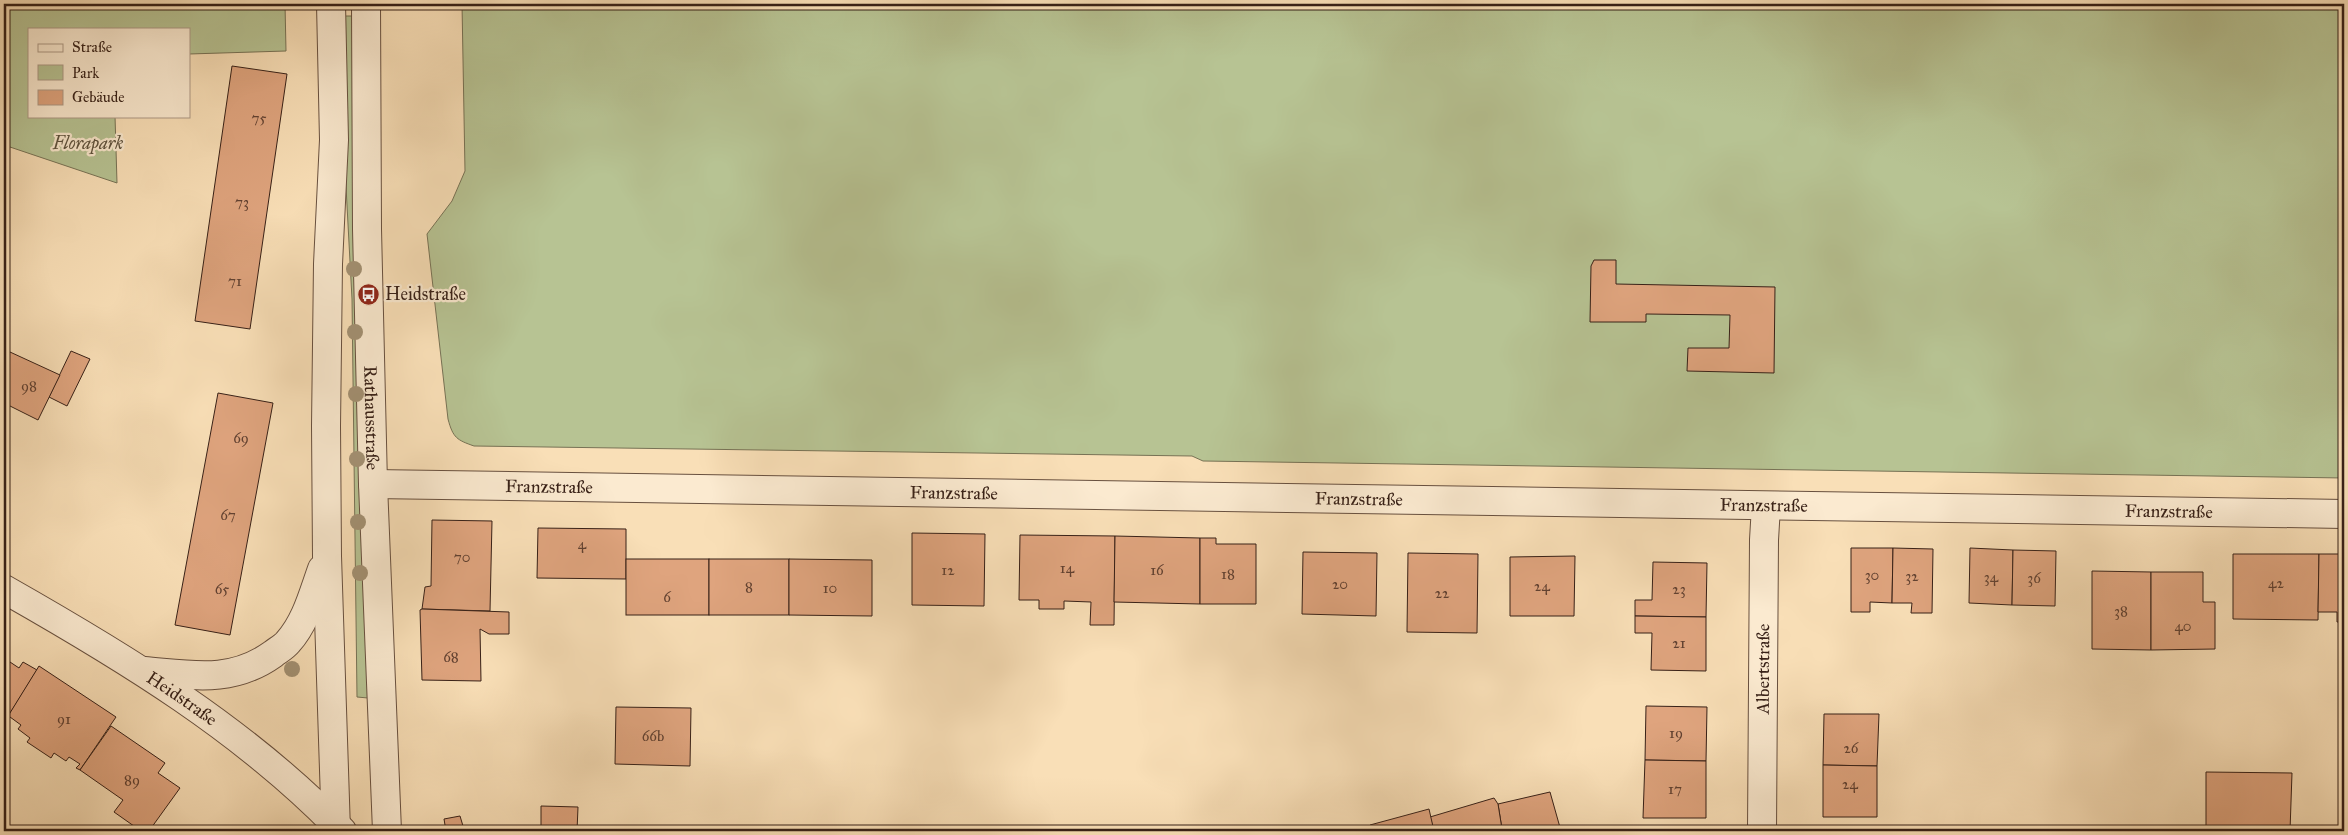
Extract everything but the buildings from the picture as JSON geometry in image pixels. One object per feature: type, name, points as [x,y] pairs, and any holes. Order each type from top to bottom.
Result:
[{"type":"street","points":[[331,4],[334,140],[328,283],[327,556],[338,829]]},
{"type":"street","name":"Rathausstraße","points":[[366,4],[367,229],[373,484],[387,831]]},
{"type":"street","name":"Franzstraße","points":[[373,484],[2344,514]]},
{"type":"street","name":"Albertstraße","points":[[1762,831],[1764,540],[1766,506]]},
{"type":"street","points":[[143,671],[205,676],[236,673],[260,663],[288,643],[306,613],[327,556]]},
{"type":"street","name":"Heidstraße","points":[[4,589],[143,671],[269,762],[338,829]]},
{"type":"green space","name":"Florapark","points":[[4,4],[285,4],[286,51],[190,54],[190,28],[28,28],[28,118],[115,118],[117,183],[4,145]]},
{"type":"green space","points":[[462,4],[2344,4],[2344,478],[1203,461],[1192,456],[474,446],[456,437],[448,419],[427,234],[452,201],[465,171]]},
{"type":"green space","points":[[343,16],[354,16],[363,543],[368,698],[357,697],[352,299],[344,149]]},
{"type":"place","name":"Heidstraße","points":[[369,294]]}]
